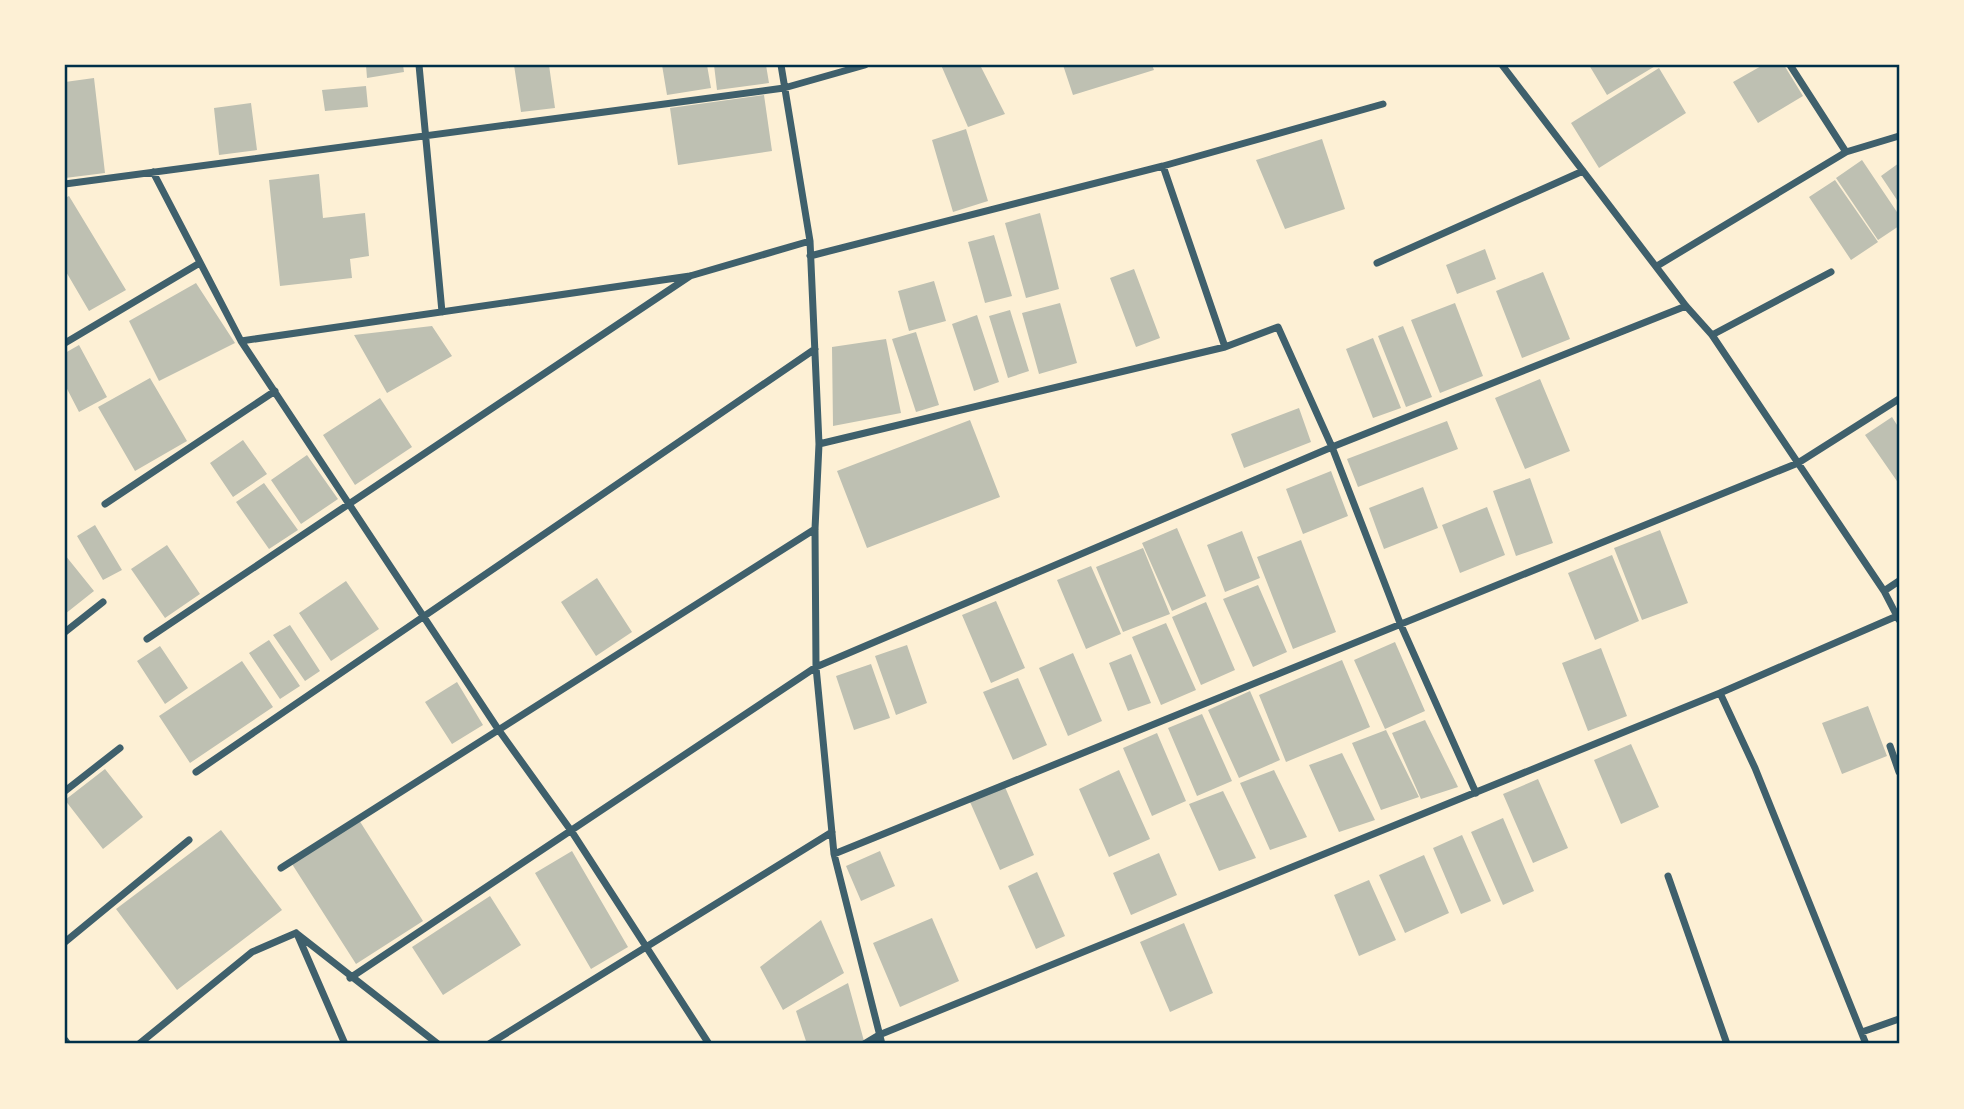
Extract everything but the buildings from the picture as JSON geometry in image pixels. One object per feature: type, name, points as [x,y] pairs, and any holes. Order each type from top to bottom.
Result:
[{"type":"street","points":[[419,65],[442,312]]},
{"type":"street","points":[[781,65],[810,242],[818,444],[814,529],[816,667],[834,853],[882,1044]]},
{"type":"street","points":[[65,184],[784,89],[865,65]]},
{"type":"street","points":[[864,1044],[879,1035],[1476,793],[1898,618],[1884,592],[1712,335],[1686,306],[1502,65]]},
{"type":"street","points":[[1790,65],[1846,152]]},
{"type":"street","points":[[810,256],[1163,166],[1383,104]]},
{"type":"street","points":[[1657,266],[1846,152],[1899,136]]},
{"type":"street","points":[[1163,166],[1225,347]]},
{"type":"street","points":[[1377,263],[1583,171]]},
{"type":"street","points":[[153,172],[198,264],[241,341],[498,729],[572,832],[709,1044]]},
{"type":"street","points":[[241,341],[690,276],[810,242]]},
{"type":"street","points":[[65,342],[198,264]]},
{"type":"street","points":[[1712,335],[1831,272]]},
{"type":"street","points":[[147,639],[690,276]]},
{"type":"street","points":[[350,978],[816,667],[1332,447],[1686,306]]},
{"type":"street","points":[[818,444],[1225,347],[1278,327],[1332,447],[1400,623],[1476,793]]},
{"type":"street","points":[[196,772],[815,349]]},
{"type":"street","points":[[105,504],[275,391]]},
{"type":"street","points":[[834,853],[1798,463],[1899,399]]},
{"type":"street","points":[[281,868],[814,529]]},
{"type":"street","points":[[1884,592],[1899,581]]},
{"type":"street","points":[[65,632],[103,602]]},
{"type":"street","points":[[1720,693],[1755,768],[1866,1044]]},
{"type":"street","points":[[1890,746],[1899,772]]},
{"type":"street","points":[[65,791],[120,748]]},
{"type":"street","points":[[489,1044],[832,832]]},
{"type":"street","points":[[65,942],[189,840]]},
{"type":"street","points":[[1668,876],[1727,1044]]},
{"type":"street","points":[[296,933],[350,978],[438,1044]]},
{"type":"street","points":[[139,1044],[252,951],[296,933]]},
{"type":"street","points":[[296,933],[345,1044]]},
{"type":"street","points":[[1862,1032],[1899,1019]]},
{"type":"street","points":[[65,1040],[68,1044]]}]
